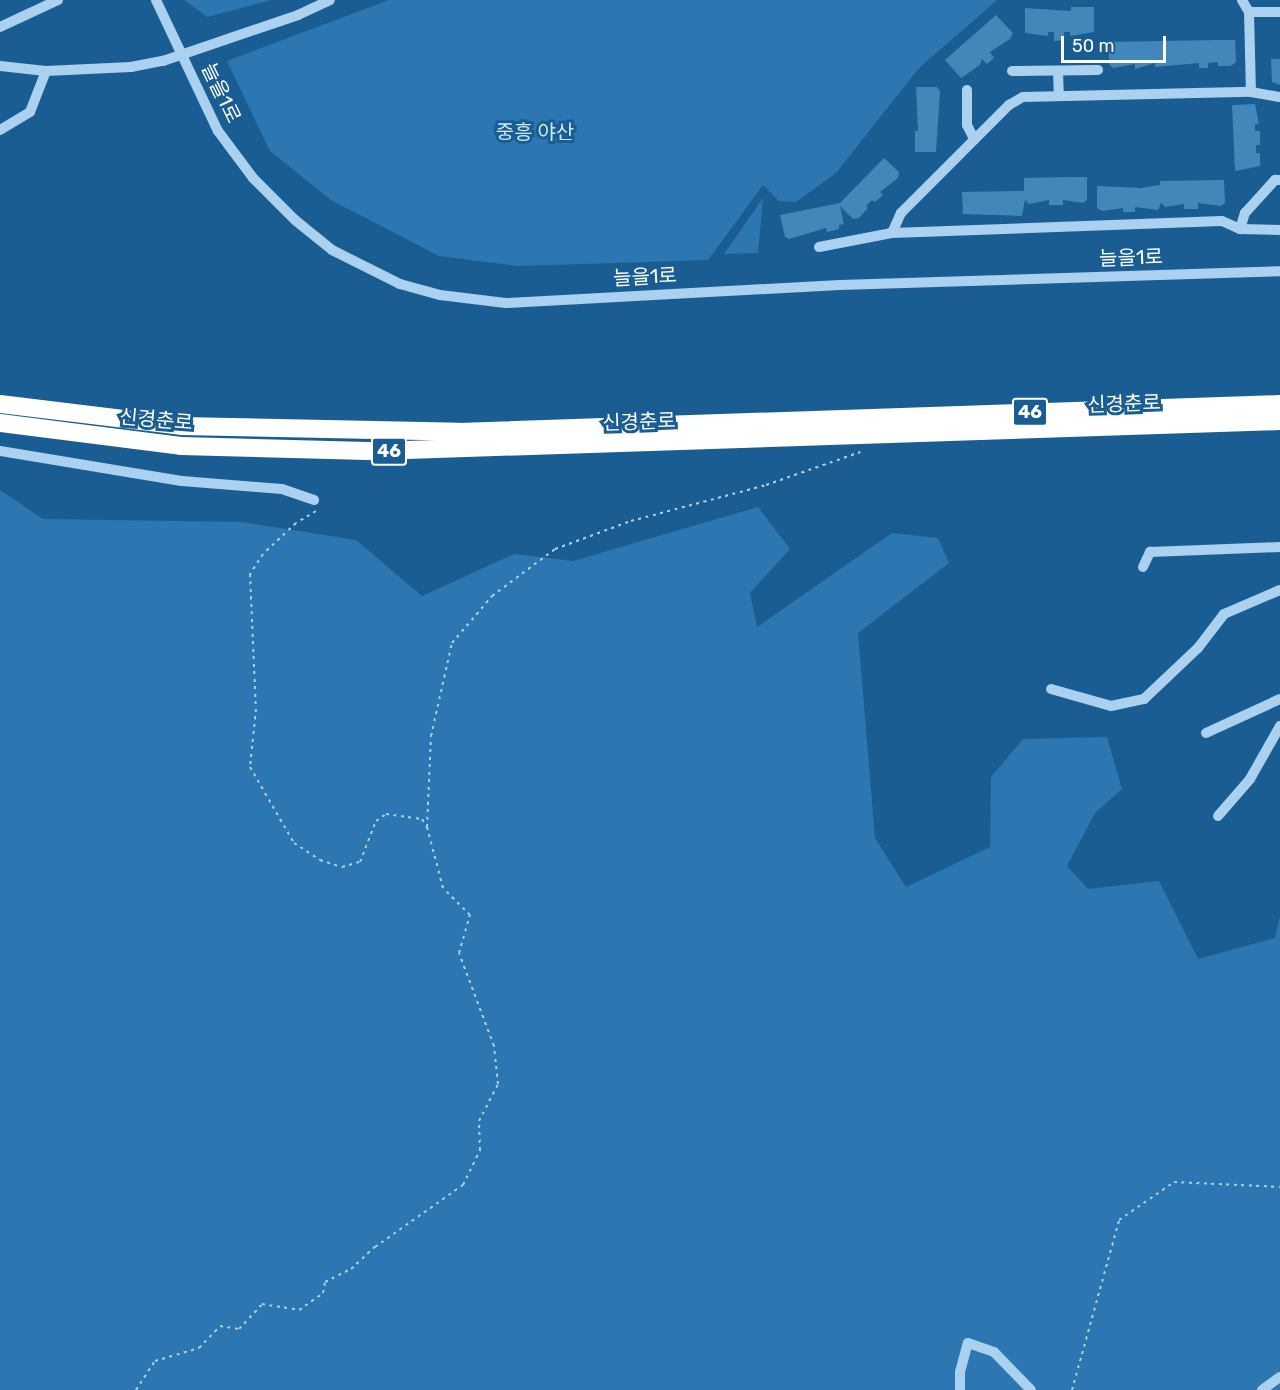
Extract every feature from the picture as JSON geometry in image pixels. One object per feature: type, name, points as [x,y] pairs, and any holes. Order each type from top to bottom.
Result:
[{"type":"highway","name":"신경춘로","points":[[0,404],[181,426],[331,431],[779,431],[1280,421]]},
{"type":"highway","name":"신경춘로","points":[[0,423],[170,445],[276,449],[462,450],[1280,404]]},
{"type":"street","points":[[0,27],[58,0]]},
{"type":"street","name":"늘을1로","points":[[156,0],[218,131],[253,178],[295,220],[332,250],[366,269],[440,296],[506,303],[840,285],[1280,271]]},
{"type":"street","points":[[0,66],[46,71],[131,67],[182,54],[298,15],[330,0]]},
{"type":"street","points":[[1242,0],[1249,12],[1251,92]]},
{"type":"street","points":[[1249,12],[1280,12]]},
{"type":"street","points":[[1012,71],[1098,70]]},
{"type":"street","points":[[0,130],[30,112],[46,71]]},
{"type":"street","points":[[1058,71],[1059,96]]},
{"type":"street","points":[[967,90],[967,125],[974,140]]},
{"type":"street","points":[[892,233],[901,213],[1009,105],[1023,97],[1251,92],[1280,97]]},
{"type":"street","points":[[1240,229],[1245,213],[1280,180]]},
{"type":"street","points":[[819,247],[892,233],[1222,221],[1240,229],[1280,230]]},
{"type":"street","points":[[0,451],[182,481],[282,489],[314,500]]},
{"type":"street","points":[[1143,567],[1150,552],[1280,547]]},
{"type":"street","points":[[1051,689],[1111,706],[1144,699],[1198,648],[1224,614],[1280,590]]},
{"type":"street","points":[[1206,733],[1280,699]]},
{"type":"street","points":[[1218,816],[1250,778],[1280,726]]},
{"type":"street","points":[[960,1390],[960,1372],[968,1343],[994,1352],[1032,1390]]},
{"type":"street","points":[[1262,1390],[1280,1377]]},
{"type":"path","points":[[136,1390],[155,1361],[199,1348],[220,1326],[239,1329],[262,1304],[299,1310],[323,1293],[324,1282],[351,1269],[375,1247],[463,1185],[480,1150],[479,1121],[498,1084],[494,1046],[459,953],[470,915],[443,888],[427,827],[431,736],[452,643],[492,596],[555,549],[631,520],[673,512],[818,467]]},
{"type":"path","points":[[314,500],[316,514],[296,523],[263,554],[250,574],[256,709],[250,767],[294,843],[320,860],[342,867],[360,862],[376,821],[386,814],[422,819],[427,827]]},
{"type":"path","points":[[1072,1390],[1119,1220],[1174,1182],[1280,1187]]},
{"type":"green space","points":[[184,0],[271,0],[208,17]]},
{"type":"green space","name":"중흥 야산","points":[[389,0],[997,0],[919,68],[836,173],[796,202],[779,201],[763,185],[708,260],[519,266],[439,256],[331,200],[270,151],[227,61]]},
{"type":"green space","points":[[763,198],[758,253],[724,254]]},
{"type":"green space","points":[[0,490],[43,519],[241,522],[356,540],[422,596],[514,554],[573,561],[758,507],[790,549],[750,593],[757,627],[892,533],[938,538],[949,563],[858,633],[875,838],[906,887],[990,847],[991,777],[1023,739],[1107,737],[1122,789],[1095,813],[1067,866],[1088,889],[1159,881],[1198,959],[1275,938],[1280,916],[1280,1390],[0,1390]]},
{"type":"building","points":[[1071,7],[1094,7],[1094,32],[1070,36],[1070,32],[1064,32],[1064,40],[1054,41],[1054,32],[1048,32],[1048,36],[1025,33],[1025,8],[1071,11]]},
{"type":"building","points":[[996,15],[1013,33],[1010,39],[990,52],[994,58],[987,64],[982,59],[980,65],[961,78],[945,60]]},
{"type":"building","points":[[1235,40],[1236,62],[1231,66],[1218,66],[1218,62],[1208,63],[1208,68],[1199,68],[1199,63],[1155,67],[1155,63],[1135,69],[1135,64],[1113,68],[1109,64],[1109,42]]},
{"type":"building","points":[[1271,59],[1280,59],[1280,85],[1272,82]]},
{"type":"building","points":[[916,87],[937,87],[940,91],[936,152],[915,152],[915,131],[918,131]]},
{"type":"building","points":[[1255,104],[1259,124],[1255,124],[1255,131],[1260,131],[1260,145],[1256,145],[1256,153],[1260,153],[1260,166],[1235,171],[1232,105]]},
{"type":"building","points":[[884,158],[899,172],[898,178],[880,192],[883,195],[875,202],[872,200],[866,206],[868,208],[859,218],[853,219],[840,206],[844,224],[839,225],[839,229],[827,232],[826,228],[789,239],[785,237],[780,215],[840,203]]},
{"type":"building","points":[[1087,177],[1087,200],[1083,203],[1063,200],[1063,205],[1049,205],[1049,200],[1029,204],[1025,200],[1022,216],[963,214],[962,192],[1024,191],[1024,178]]},
{"type":"building","points":[[1224,180],[1225,203],[1221,206],[1198,203],[1198,209],[1184,209],[1184,204],[1165,207],[1161,203],[1158,210],[1135,207],[1135,212],[1123,212],[1123,208],[1102,211],[1097,208],[1097,186],[1141,188],[1160,185],[1160,181]]}]
